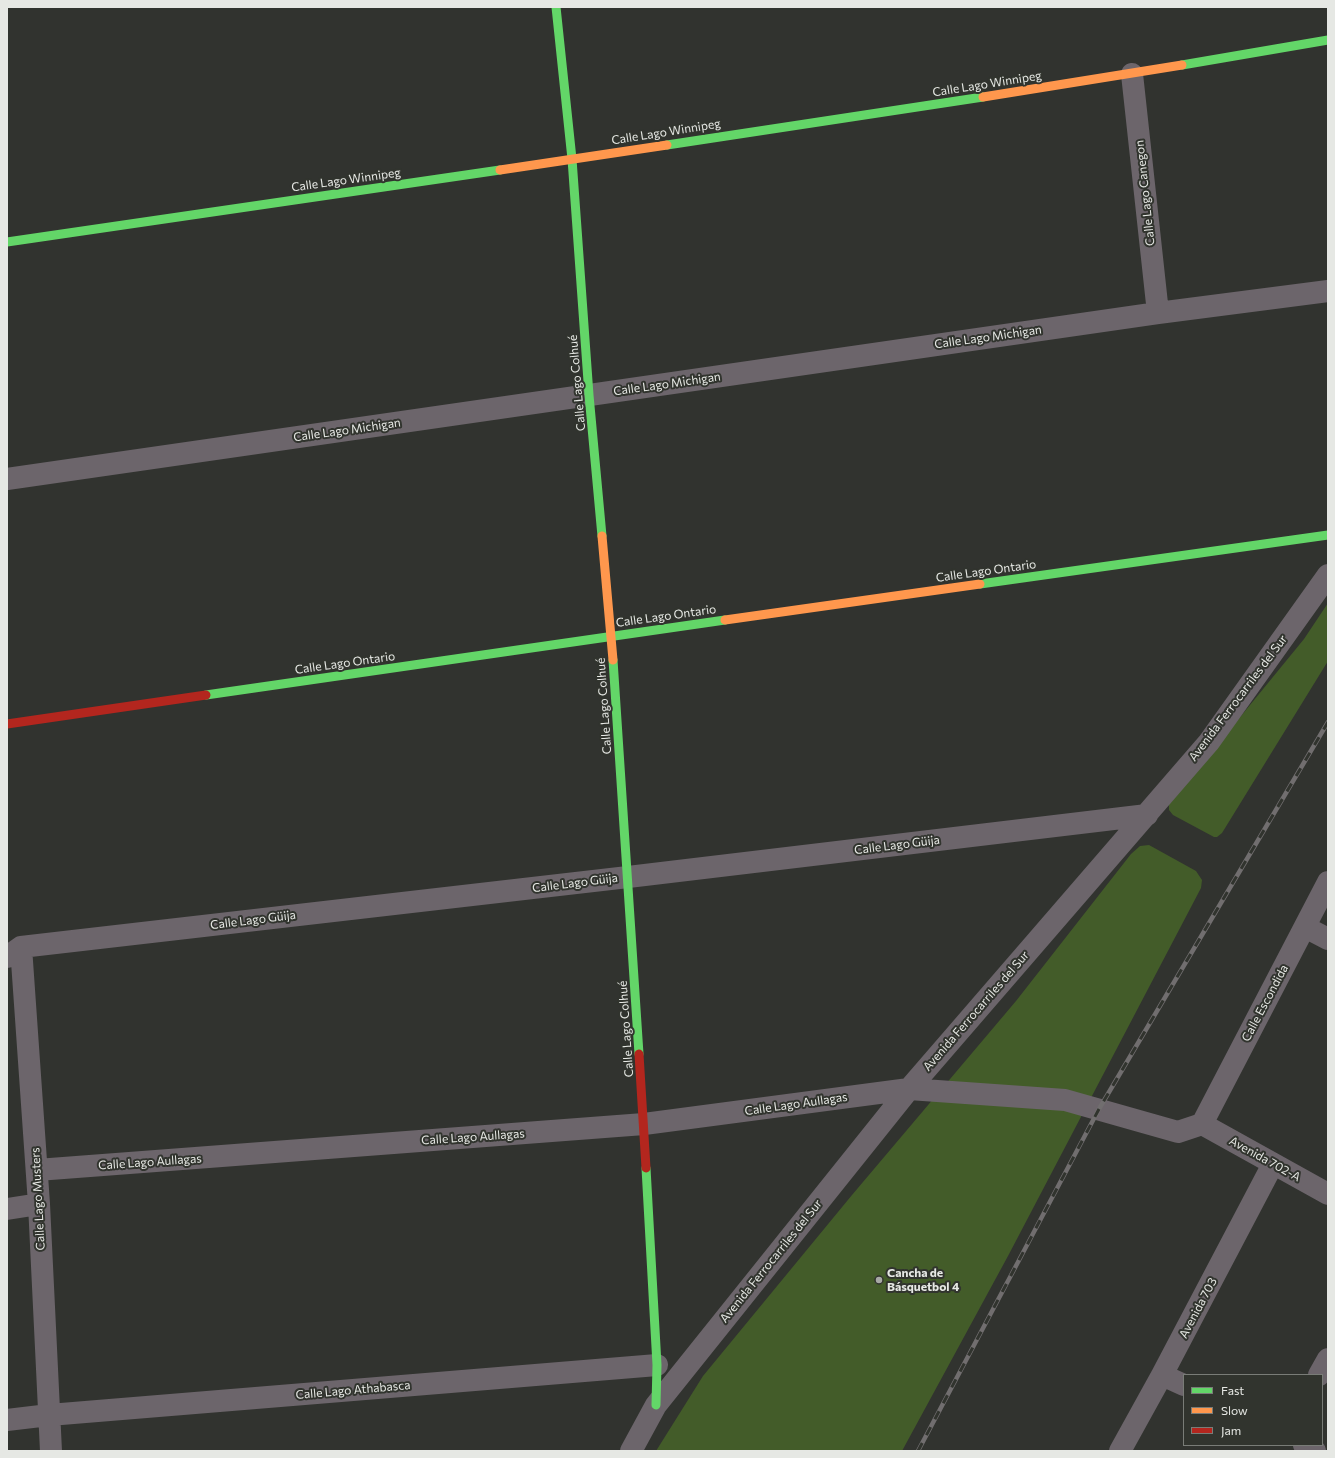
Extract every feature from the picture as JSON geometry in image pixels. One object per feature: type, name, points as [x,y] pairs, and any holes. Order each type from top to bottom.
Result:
[{"type":"street","name":"Calle Lago Colhué","points":[[556,7],[572,159],[590,395],[611,636],[644,1124],[657,1365],[656,1405]]},
{"type":"street","name":"Calle Lago Winnipeg","points":[[7,242],[572,159],[1132,74],[1328,40]]},
{"type":"street","name":"Calle Lago Canegon","points":[[1132,74],[1158,313]]},
{"type":"street","name":"Calle Lago Michigan","points":[[7,480],[1158,313],[1328,291]]},
{"type":"street","name":"Calle Lago Ontario","points":[[7,724],[611,636],[1328,535]]},
{"type":"street","name":"Avenida Ferrocarriles del Sur","points":[[631,1451],[656,1405],[909,1089],[1209,742],[1328,575]]},
{"type":"street","name":"Calle Lago Güija","points":[[14,952],[1146,815]]},
{"type":"street","name":"Calle Escondida","points":[[1202,1124],[1328,882]]},
{"type":"street","points":[[1305,927],[1328,939]]},
{"type":"street","name":"Calle Lago Musters","points":[[14,952],[37,1170],[50,1451]]},
{"type":"street","name":"Calle Lago Aullagas","points":[[37,1170],[644,1124],[909,1089],[1065,1100],[1178,1132],[1202,1124]]},
{"type":"street","name":"Avenida 702-A","points":[[1202,1124],[1328,1194]]},
{"type":"street","name":"Avenida 703","points":[[1120,1451],[1162,1375],[1273,1164]]},
{"type":"street","points":[[7,1209],[39,1204]]},
{"type":"street","points":[[1320,1374],[1328,1359]]},
{"type":"street","name":"Calle Lago Athabasca","points":[[7,1420],[49,1415],[657,1365]]},
{"type":"street","points":[[1162,1375],[1183,1386]]},
{"type":"street","points":[[1306,1446],[1315,1451]]},
{"type":"green space","points":[[1328,603],[1328,661],[1222,833],[1217,837],[1214,837],[1173,815],[1169,810],[1169,804],[1304,639]]},
{"type":"green space","points":[[1149,845],[1196,871],[1202,880],[1201,888],[1008,1256],[902,1451],[656,1451],[703,1376],[852,1195],[1016,1001],[1131,854],[1140,846]]},
{"type":"railway","points":[[918,1451],[1099,1109],[1328,722]]},
{"type":"traffic: fast","points":[[556,7],[572,159],[589,395],[602,536]]},
{"type":"traffic: fast","points":[[1182,65],[1328,40]]},
{"type":"traffic: fast","points":[[667,145],[983,97]]},
{"type":"traffic: fast","points":[[7,242],[500,170]]},
{"type":"traffic: fast","points":[[980,584],[1328,535]]},
{"type":"traffic: fast","points":[[206,695],[725,620]]},
{"type":"traffic: fast","points":[[613,660],[639,1054]]},
{"type":"traffic: fast","points":[[646,1168],[657,1365],[656,1405]]},
{"type":"traffic: slow","points":[[983,97],[1182,65]]},
{"type":"traffic: slow","points":[[500,170],[667,145]]},
{"type":"traffic: slow","points":[[602,536],[613,660]]},
{"type":"traffic: slow","points":[[725,620],[980,584]]},
{"type":"traffic: jam","points":[[7,724],[206,695]]},
{"type":"traffic: jam","points":[[639,1054],[646,1168]]},
{"type":"place","name":"Cancha de Básquetbol 4","points":[[879,1280]]}]
